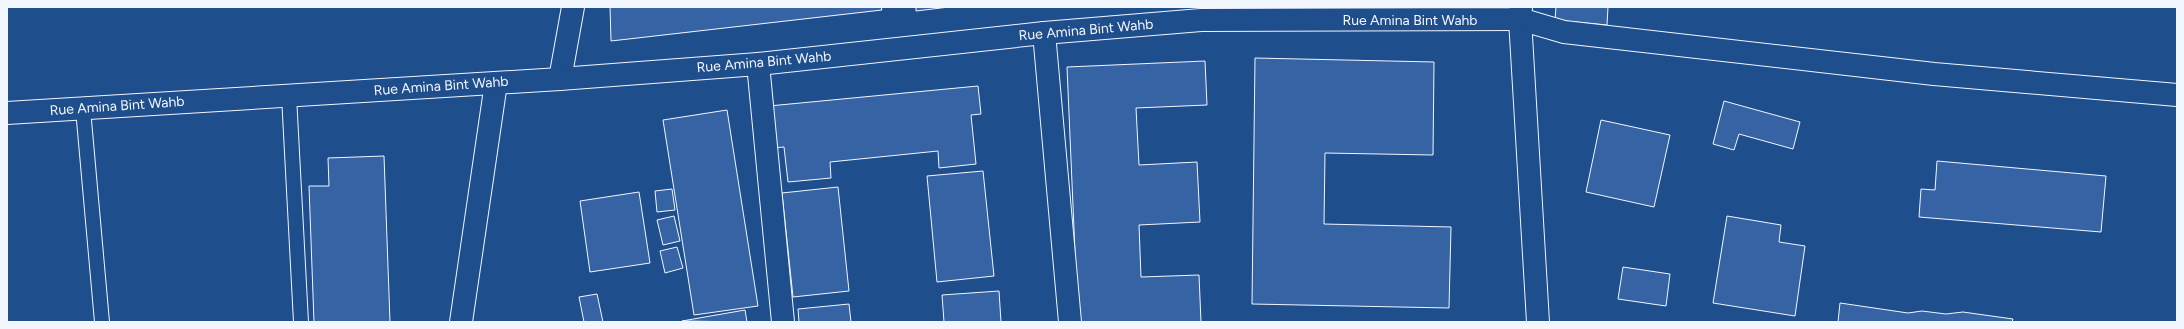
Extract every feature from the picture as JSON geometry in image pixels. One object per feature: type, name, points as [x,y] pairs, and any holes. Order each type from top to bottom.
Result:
[{"type":"street","points":[[560,79],[573,7]]},
{"type":"street","points":[[1521,13],[1538,322]]},
{"type":"street","name":"Rue Amina Bint Wahb","points":[[7,113],[560,79],[758,64],[1044,33],[1200,14],[1521,13],[1564,32],[1934,74],[2177,94]]},
{"type":"street","points":[[1044,33],[1070,322]]},
{"type":"street","points":[[758,64],[783,322]]},
{"type":"street","points":[[461,322],[496,83]]},
{"type":"lane","points":[[289,96],[301,322]]},
{"type":"lane","points":[[83,109],[102,322]]},
{"type":"building","points":[[610,7],[881,7],[882,10],[611,41]]},
{"type":"building","points":[[916,7],[949,7],[916,11]]},
{"type":"building","points":[[1556,7],[1608,7],[1607,25],[1555,20]]},
{"type":"building","points":[[1255,58],[1434,62],[1433,155],[1325,153],[1324,224],[1451,227],[1449,308],[1252,304]]},
{"type":"building","points":[[1205,61],[1207,105],[1136,108],[1139,165],[1197,162],[1200,222],[1139,225],[1141,277],[1199,275],[1201,322],[1078,322],[1067,67]]},
{"type":"building","points":[[978,86],[981,114],[971,115],[976,164],[939,168],[938,151],[830,162],[831,178],[788,182],[784,147],[773,148],[769,106]]},
{"type":"building","points":[[1724,101],[1800,122],[1793,149],[1739,134],[1734,150],[1713,144]]},
{"type":"building","points":[[727,110],[758,306],[694,315],[663,120]]},
{"type":"building","points":[[1601,120],[1670,135],[1654,207],[1586,192]]},
{"type":"building","points":[[384,156],[390,322],[314,322],[309,186],[329,186],[328,158]]},
{"type":"building","points":[[1937,161],[2106,176],[2101,232],[1919,217],[1921,189],[1935,190]]},
{"type":"building","points":[[983,171],[994,276],[937,282],[927,176]]},
{"type":"building","points":[[838,187],[849,291],[793,297],[782,193]]},
{"type":"building","points":[[672,189],[675,210],[657,212],[655,191]]},
{"type":"building","points":[[639,192],[650,263],[590,272],[580,201]]},
{"type":"building","points":[[674,216],[680,241],[663,245],[657,220]]},
{"type":"building","points":[[1727,216],[1781,225],[1779,242],[1805,246],[1795,316],[1713,303]]},
{"type":"building","points":[[677,247],[683,268],[665,273],[660,251]]},
{"type":"building","points":[[1623,267],[1670,274],[1666,306],[1618,299]]},
{"type":"building","points":[[999,291],[1001,322],[944,322],[942,295]]},
{"type":"building","points":[[597,294],[603,322],[584,322],[579,297]]},
{"type":"building","points":[[1840,303],[1908,313],[1922,311],[1946,314],[1963,312],[2013,319],[2012,322],[1838,322]]},
{"type":"building","points":[[849,304],[851,322],[799,322],[798,309]]},
{"type":"building","points":[[745,310],[747,322],[682,321]]}]
